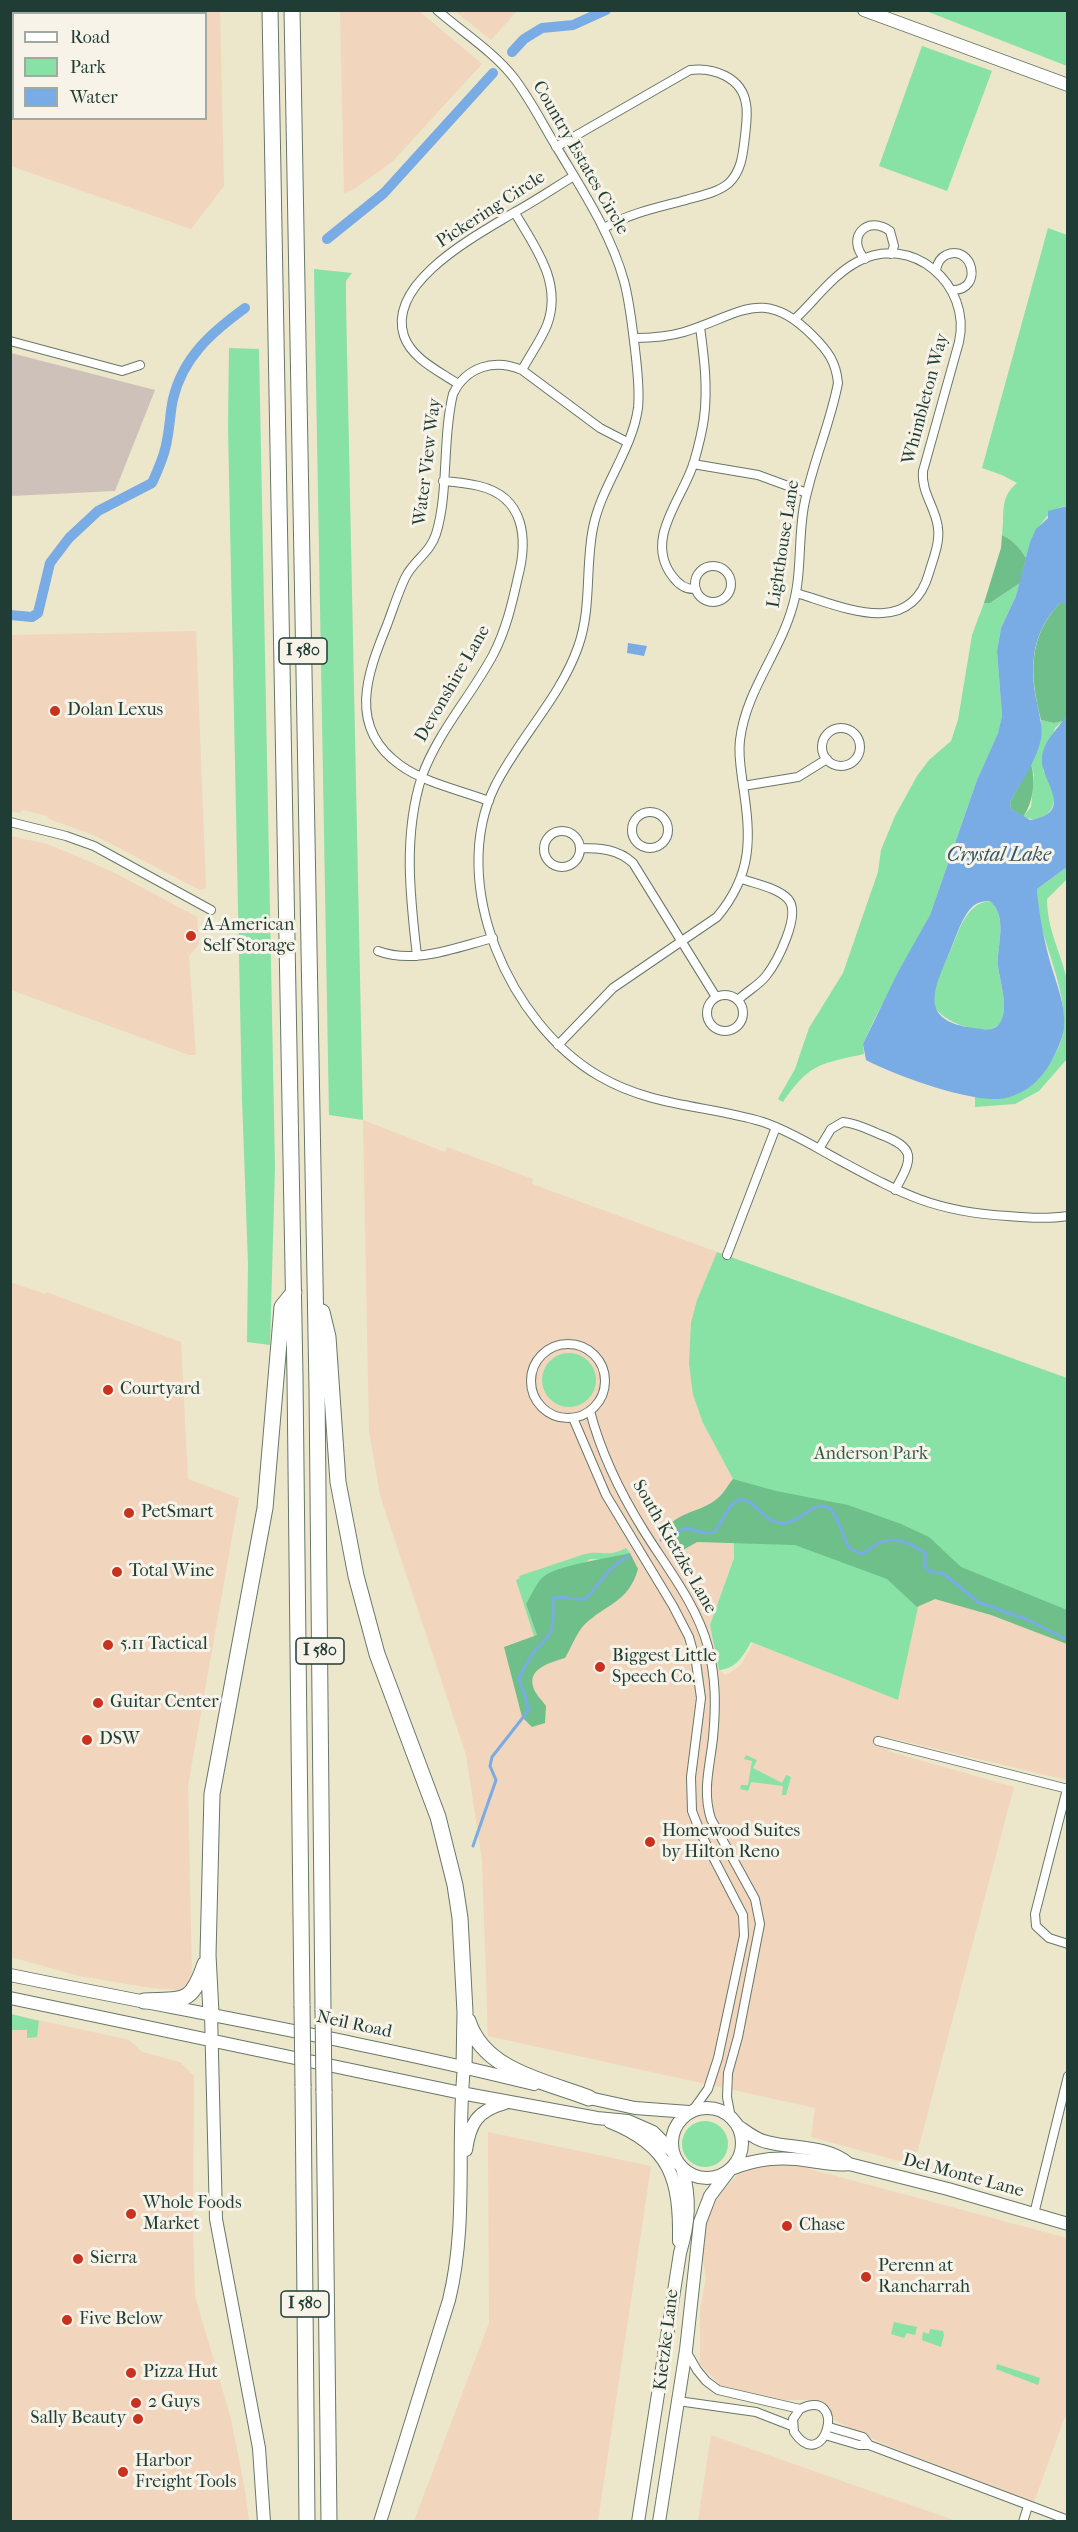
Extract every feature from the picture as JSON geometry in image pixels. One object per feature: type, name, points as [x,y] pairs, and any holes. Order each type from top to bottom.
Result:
[{"type":"highway","name":"I 580","points":[[270,10],[294,1292],[308,2522]]},
{"type":"highway","name":"I 580","points":[[292,10],[315,1292],[329,2522]]},
{"type":"highway","points":[[211,2013],[208,1955],[212,1794],[265,1508],[282,1307],[294,1292]]},
{"type":"highway","points":[[315,1292],[328,1337],[338,1482],[346,1535],[377,1654],[447,1847],[460,1918],[465,2012],[464,2067]]},
{"type":"highway","points":[[144,2001],[176,2000],[189,1995],[198,1984],[208,1955]]},
{"type":"highway","points":[[465,2012],[477,2043],[497,2062],[590,2098]]},
{"type":"main road","points":[[864,10],[1068,85]]},
{"type":"main road","name":"Neil Road","points":[[10,1975],[211,2013],[464,2067],[635,2108],[691,2111]]},
{"type":"main road","points":[[10,1998],[461,2093],[597,2118],[628,2121],[644,2126],[663,2140],[682,2168],[691,2175],[702,2178],[714,2178],[730,2170],[739,2159],[742,2147],[735,2122],[712,2108],[691,2111],[677,2124],[672,2136],[673,2152]]},
{"type":"main road","points":[[211,2013],[216,2219],[259,2448],[264,2522]]},
{"type":"main road","points":[[380,2522],[453,2283],[459,2243],[461,2093],[464,2067]]},
{"type":"main road","points":[[460,2187],[471,2128],[489,2108],[508,2102]]},
{"type":"main road","points":[[597,2118],[632,2132],[651,2146],[668,2168],[679,2205],[680,2253]]},
{"type":"main road","name":"Del Monte Lane","points":[[735,2122],[764,2142],[837,2156],[849,2164],[1068,2224]]},
{"type":"main road","name":"Del Monte Lane","points":[[730,2170],[754,2161],[772,2158],[795,2158],[834,2165],[849,2164]]},
{"type":"main road","name":"Kietzke Lane","points":[[638,2522],[680,2253],[687,2225],[689,2199],[682,2168]]},
{"type":"main road","name":"Kietzke Lane","points":[[659,2522],[686,2350],[700,2222],[710,2196],[730,2170]]},
{"type":"street","name":"Country Estates Circle","points":[[437,10],[512,75],[604,228],[624,278],[639,391],[635,422],[602,497],[593,527],[589,596],[583,632],[577,651],[559,685],[504,769],[489,801],[481,839],[480,879],[493,938],[512,987],[539,1026],[558,1046],[598,1076],[640,1096],[748,1118],[776,1127],[895,1190],[935,1206],[972,1214],[1037,1218],[1068,1216]]},
{"type":"street","points":[[556,147],[690,70],[713,70],[735,83],[743,94],[747,114],[743,155],[737,173],[729,182],[709,193],[634,214],[604,228]]},
{"type":"street","name":"Pickering Circle","points":[[458,384],[423,360],[409,346],[402,327],[405,304],[410,294],[443,260],[462,245],[574,176]]},
{"type":"street","points":[[515,213],[543,260],[551,286],[547,325],[522,370]]},
{"type":"street","points":[[865,259],[856,244],[857,237],[868,226],[883,226],[890,231],[894,246],[891,254]]},
{"type":"street","name":"Whimbleton Way","points":[[796,318],[848,268],[865,259],[891,254],[917,259],[936,270],[952,290],[960,311],[961,332],[923,471],[923,488],[936,519],[938,537],[922,591],[909,604],[898,610],[877,615],[796,593]]},
{"type":"street","points":[[936,270],[940,259],[947,254],[962,255],[968,260],[972,267],[970,282],[965,288],[952,290]]},
{"type":"street","name":"Lighthouse Lane","points":[[558,1046],[613,988],[717,917],[728,904],[741,879],[749,849],[739,743],[742,723],[751,696],[783,631],[796,593],[807,493],[838,383],[832,358],[796,318],[775,309],[752,308],[668,336],[633,338]]},
{"type":"street","points":[[696,589],[696,579],[705,568],[720,567],[730,577],[729,592],[718,601],[704,599],[696,589],[687,588],[678,583],[670,573],[665,563],[662,541],[669,516],[693,464],[704,420],[706,397],[700,327]]},
{"type":"street","points":[[10,341],[122,371],[140,365]]},
{"type":"street","name":"Water View Way","points":[[489,801],[422,776],[399,764],[383,747],[369,722],[365,694],[370,667],[405,578],[427,552],[435,536],[450,405],[458,384],[471,371],[491,364],[513,366],[522,370],[600,428],[627,442]]},
{"type":"street","points":[[693,464],[758,475],[807,493]]},
{"type":"street","name":"Devonshire Lane","points":[[417,956],[411,901],[410,826],[422,776],[433,752],[494,654],[512,605],[525,548],[521,523],[509,503],[501,496],[480,486],[443,481]]},
{"type":"street","points":[[846,729],[858,739],[859,754],[849,765],[833,764],[827,759],[823,745],[831,732],[846,729]]},
{"type":"street","points":[[743,786],[798,777],[827,759]]},
{"type":"street","points":[[645,813],[659,814],[668,825],[666,839],[655,848],[648,849],[638,844],[632,835],[633,821],[645,813]]},
{"type":"street","points":[[10,822],[66,836],[94,846],[211,910]]},
{"type":"street","points":[[558,831],[573,834],[580,848],[575,862],[569,866],[554,866],[544,854],[546,839],[558,831]]},
{"type":"street","points":[[627,858],[638,844]]},
{"type":"street","points":[[580,848],[609,850],[627,858],[639,872],[716,997]]},
{"type":"street","points":[[738,1000],[760,982],[773,965],[790,929],[794,913],[793,906],[785,897],[741,879]]},
{"type":"street","points":[[378,951],[400,956],[417,956],[493,938]]},
{"type":"street","points":[[730,995],[738,1000],[743,1011],[740,1025],[727,1032],[720,1031],[709,1022],[706,1016],[707,1008],[716,997],[730,995]]},
{"type":"street","points":[[819,1149],[831,1129],[843,1122],[895,1140],[907,1149],[909,1158],[906,1171],[895,1190]]},
{"type":"street","points":[[727,1255],[776,1127]]},
{"type":"street","points":[[577,1345],[589,1350],[599,1360],[604,1370],[604,1392],[599,1402],[590,1411],[573,1418],[554,1416],[541,1407],[532,1390],[531,1379],[533,1366],[539,1357],[555,1346],[577,1345]]},
{"type":"street","name":"South Kietzke Lane","points":[[590,1411],[598,1437],[621,1490],[696,1616],[708,1648],[714,1674],[716,1706],[706,1779],[707,1804],[711,1819],[754,1899],[760,1924],[738,2037],[728,2073],[727,2097],[735,2122]]},
{"type":"street","name":"South Kietzke Lane","points":[[573,1418],[606,1495],[673,1606],[689,1637],[696,1662],[701,1698],[691,1778],[692,1811],[701,1834],[743,1915],[744,1936],[718,2058],[708,2089],[691,2111]]},
{"type":"street","points":[[878,1741],[1067,1789],[1035,1914],[1036,1926],[1049,1938],[1068,1944]]},
{"type":"street","points":[[1034,2214],[1068,2076]]},
{"type":"street","points":[[686,2350],[697,2370],[718,2390],[800,2409]]},
{"type":"street","points":[[678,2401],[756,2412],[792,2426],[798,2437],[808,2443],[820,2440],[827,2431],[827,2415],[819,2407],[806,2406],[795,2414],[792,2426]]},
{"type":"street","points":[[827,2431],[863,2437],[869,2445],[1068,2520]]},
{"type":"street","points":[[1023,2522],[1028,2506]]},
{"type":"shaded area","points":[[11,10],[220,11],[224,186],[191,229],[11,166]]},
{"type":"shaded area","points":[[340,11],[419,11],[482,64],[392,162],[354,189],[344,193]]},
{"type":"shaded area","points":[[455,11],[517,11],[491,40]]},
{"type":"shaded area","points":[[11,353],[155,390],[115,491],[11,496]]},
{"type":"shaded area","points":[[196,631],[206,888],[200,890],[94,835],[49,819],[47,816],[23,810],[19,813],[10,811],[11,635]]},
{"type":"shaded area","points":[[11,836],[47,844],[74,855],[115,873],[197,917],[199,944],[189,956],[196,1055],[189,1055],[11,990]]},
{"type":"shaded area","points":[[363,1120],[445,1152],[447,1147],[533,1179],[532,1184],[717,1252],[697,1300],[693,1395],[703,1423],[733,1479],[734,1558],[710,1625],[719,1670],[726,1675],[741,1665],[753,1643],[898,1700],[922,1584],[1067,1639],[1067,1780],[890,1738],[888,1751],[1014,1787],[914,2165],[811,2137],[815,2108],[488,2036],[482,1860],[466,1755],[380,1495],[369,1431]]},
{"type":"shaded area","points":[[10,1282],[45,1294],[46,1292],[181,1342],[188,1479],[239,1498],[188,1786],[192,1977],[187,1985],[179,1990],[151,1988],[79,1976],[11,1957]]},
{"type":"shaded area","points":[[11,2014],[129,2040],[142,2052],[180,2062],[194,2076],[195,2296],[231,2419],[249,2521],[11,2522]]},
{"type":"shaded area","points":[[488,2132],[651,2166],[598,2521],[414,2521],[489,2323]]},
{"type":"shaded area","points":[[780,2161],[1067,2238],[1067,2411],[1034,2502],[886,2445],[836,2421],[811,2400],[784,2400],[720,2385],[700,2364],[700,2309],[706,2278],[702,2253],[706,2217],[721,2193],[743,2169]]},
{"type":"shaded area","points":[[711,2435],[956,2521],[698,2521]]},
{"type":"green space","points":[[926,11],[1067,11],[1067,66]]},
{"type":"green space","points":[[922,46],[992,71],[947,191],[879,166]]},
{"type":"green space","points":[[1048,228],[1067,235],[1067,506],[1052,512],[1040,525],[1026,558],[1016,545],[1002,535],[1005,500],[1007,494],[1017,483],[982,468]]},
{"type":"green space","points":[[314,269],[352,273],[346,281],[346,303],[363,1120],[329,1115]]},
{"type":"green space","points":[[229,348],[259,349],[275,1167],[270,1345],[247,1342],[248,1264],[242,1099],[228,427]]},
{"type":"green space","points":[[1002,535],[1016,545],[1026,558],[1020,583],[990,603],[984,603],[1001,548]]},
{"type":"green space","points":[[1020,583],[1001,628],[997,651],[1002,716],[998,733],[977,780],[930,915],[874,1020],[863,1044],[864,1054],[817,1067],[801,1079],[783,1102],[778,1099],[795,1069],[809,1028],[843,973],[878,872],[881,850],[895,816],[917,776],[929,760],[951,741],[958,720],[972,635],[984,603],[990,603]]},
{"type":"green space","points":[[1060,603],[1067,603],[1068,713],[1063,721],[1054,723],[1041,720],[1033,673],[1034,658],[1042,630],[1049,616]]},
{"type":"green space","points":[[1041,720],[1054,723],[1063,721],[1055,728],[1043,770],[1054,798],[1048,813],[1039,818],[1029,819],[1023,817],[1031,807],[1034,775],[1031,764],[1041,739]]},
{"type":"green space","points":[[1031,764],[1033,792],[1023,817],[1011,809],[1010,802]]},
{"type":"green space","points":[[1067,867],[1067,879],[1047,899],[1049,921],[1068,987],[1067,1059],[1039,1091],[1015,1104],[975,1107],[975,1097],[984,1097],[1038,1080],[1060,1044],[1064,1015],[1062,999],[1040,922],[1037,889]]},
{"type":"green space","points":[[990,901],[997,910],[1000,921],[998,966],[1004,1011],[999,1024],[984,1030],[963,1026],[943,1016],[937,1010],[934,996],[939,974],[965,918],[975,906]]},
{"type":"green space","name":"Anderson Park","points":[[717,1252],[1067,1378],[1067,1639],[923,1584],[898,1700],[751,1642],[735,1664],[719,1670],[710,1625],[734,1558],[733,1479],[703,1423],[693,1395],[689,1364],[691,1323],[697,1300]]},
{"type":"green space","points":[[564,1353],[574,1353],[584,1357],[592,1365],[596,1380],[592,1395],[584,1403],[574,1407],[564,1407],[554,1403],[546,1395],[542,1385],[542,1375],[546,1365],[554,1357]]},
{"type":"green space","points":[[733,1479],[776,1491],[848,1505],[901,1524],[929,1537],[961,1567],[1067,1610],[1067,1644],[991,1615],[935,1599],[917,1607],[887,1579],[795,1545],[697,1542],[678,1553],[669,1550],[662,1537],[672,1522],[711,1503]]},
{"type":"green space","points":[[626,1548],[630,1553],[608,1559],[590,1559],[526,1604],[537,1635],[534,1636],[516,1580],[520,1578],[519,1576],[585,1554],[614,1553]]},
{"type":"green space","points":[[630,1553],[638,1569],[629,1589],[616,1602],[584,1625],[565,1658],[542,1667],[534,1675],[532,1680],[534,1689],[546,1706],[545,1723],[532,1727],[522,1717],[504,1647],[537,1635],[526,1604],[535,1588],[547,1574],[557,1570]]},
{"type":"green space","points":[[746,1755],[757,1760],[753,1768],[782,1783],[786,1775],[791,1777],[786,1795],[782,1795],[783,1786],[751,1782],[748,1791],[740,1789],[741,1785],[748,1785],[752,1761],[744,1759]]},
{"type":"green space","points":[[11,2014],[39,2021],[37,2037],[27,2038],[27,2030],[11,2030]]},
{"type":"green space","points":[[705,2121],[721,2128],[728,2144],[721,2160],[705,2167],[689,2160],[682,2144],[689,2128]]},
{"type":"green space","points":[[894,2322],[917,2327],[915,2335],[907,2333],[904,2338],[891,2334]]},
{"type":"green space","points":[[930,2329],[943,2331],[941,2347],[922,2340],[923,2332],[929,2334]]},
{"type":"green space","points":[[997,2364],[1040,2378],[1038,2385],[996,2369]]},
{"type":"water","name":"Crystal Lake","points":[[1067,506],[1067,603],[1060,603],[1038,637],[1033,675],[1041,739],[1032,764],[1010,802],[1011,809],[1030,820],[1044,816],[1052,810],[1053,794],[1042,757],[1046,744],[1067,713],[1067,867],[1037,889],[1044,937],[1062,1004],[1064,1028],[1059,1045],[1043,1075],[1020,1093],[1006,1098],[992,1099],[955,1093],[879,1066],[866,1060],[863,1044],[898,972],[930,915],[977,780],[998,733],[1002,716],[997,651],[1001,628],[1016,596],[1030,542],[1036,529],[1048,518],[1048,511]],"holes":[[[990,901],[996,908],[1000,921],[998,966],[1004,1011],[997,1027],[984,1029],[956,1024],[944,1018],[937,1010],[935,1000],[939,977],[966,915],[973,906]]]},
{"type":"water","points":[[628,643],[647,646],[644,656],[627,653]]},
{"type":"waterway","points":[[512,52],[524,39],[542,28],[573,25],[606,10]]},
{"type":"waterway","points":[[327,239],[384,193],[493,73]]},
{"type":"waterway","points":[[10,615],[32,617],[38,613],[50,563],[69,538],[98,511],[152,483],[165,451],[173,399],[184,370],[210,336],[245,308]]},
{"type":"waterway","points":[[661,1540],[686,1528],[705,1533],[715,1532],[731,1505],[740,1499],[779,1523],[792,1521],[815,1508],[827,1507],[834,1513],[849,1548],[862,1554],[885,1541],[897,1540],[909,1544],[925,1553],[925,1567],[929,1571],[944,1574],[978,1602],[1028,1620],[1068,1640]]},
{"type":"waterway","points":[[473,1846],[496,1780],[490,1766],[492,1757],[528,1711],[519,1677],[533,1653],[550,1634],[553,1622],[553,1598],[585,1599],[609,1571],[628,1556]]},
{"type":"place","name":"Dolan Lexus","points":[[55,711]]},
{"type":"place","name":"A-American Self Storage","points":[[191,936]]},
{"type":"place","name":"Courtyard","points":[[108,1390]]},
{"type":"place","name":"PetSmart","points":[[129,1513]]},
{"type":"place","name":"Total Wine","points":[[117,1572]]},
{"type":"place","name":"5.11 Tactical","points":[[108,1645]]},
{"type":"place","name":"Biggest Little Speech Co.","points":[[600,1667]]},
{"type":"place","name":"Guitar Center","points":[[98,1703]]},
{"type":"place","name":"DSW","points":[[87,1740]]},
{"type":"place","name":"Homewood Suites by Hilton Reno","points":[[650,1842]]},
{"type":"place","name":"Whole Foods Market","points":[[131,2214]]},
{"type":"place","name":"Chase","points":[[787,2226]]},
{"type":"place","name":"Sierra","points":[[78,2259]]},
{"type":"place","name":"Perenn at Rancharrah","points":[[866,2277]]},
{"type":"place","name":"Five Below","points":[[67,2320]]},
{"type":"place","name":"Pizza Hut","points":[[131,2373]]},
{"type":"place","name":"2 Guys","points":[[136,2403]]},
{"type":"place","name":"Sally Beauty","points":[[138,2419]]},
{"type":"place","name":"Harbor Freight Tools","points":[[123,2472]]}]
